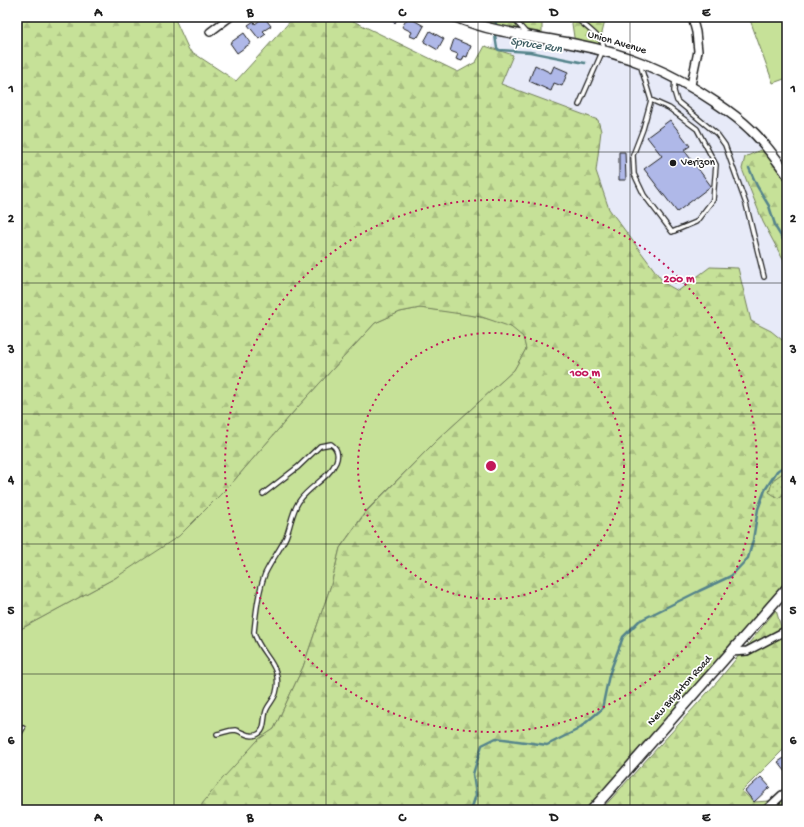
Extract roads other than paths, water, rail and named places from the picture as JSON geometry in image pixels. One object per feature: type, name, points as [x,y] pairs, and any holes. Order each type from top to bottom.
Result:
[{"type":"street","points":[[210,32],[230,17]]},
{"type":"street","name":"Union Avenue","points":[[456,17],[495,30],[603,50],[656,68],[691,85],[727,110],[750,129],[767,147],[787,174]]},
{"type":"street","points":[[691,85],[698,51],[696,32],[692,17]]},
{"type":"street","name":"New Brighton Road","points":[[592,810],[787,588]]},
{"type":"street","points":[[731,652],[747,651],[787,630]]},
{"type":"street","points":[[766,810],[787,792]]},
{"type":"lane","points":[[512,17],[529,36]]},
{"type":"lane","points":[[575,17],[584,26],[597,34],[603,43],[603,50],[579,105]]},
{"type":"lane","points":[[639,62],[651,100],[633,156],[634,174],[644,195],[672,232],[696,222],[714,200],[716,165],[697,129],[669,108],[651,100]]},
{"type":"lane","points":[[675,78],[674,91],[678,101],[717,134],[725,145],[746,204],[764,277]]},
{"type":"lane","points":[[217,734],[234,730],[253,736],[258,735],[262,730],[266,710],[275,699],[278,682],[276,670],[254,634],[262,583],[269,567],[284,543],[300,499],[331,470],[336,461],[338,452],[335,447],[330,444],[320,446],[298,467],[263,494]]},
{"type":"lane","points":[[17,738],[22,728]]},
{"type":"waterway","name":"Spruce Run","points":[[491,17],[496,23]]},
{"type":"waterway","name":"Spruce Run","points":[[495,35],[497,48],[499,50],[530,52],[585,63]]},
{"type":"waterway","name":"Spruce Run","points":[[749,168],[757,186],[769,206],[776,228],[787,246]]},
{"type":"waterway","points":[[471,810],[476,795],[473,774],[482,745],[496,738],[547,745],[577,730],[602,709],[609,675],[623,637],[639,621],[731,576],[748,558],[753,540],[758,509],[765,490],[777,471],[787,464]]},
{"type":"place","name":"Verizon","points":[[673,163]]}]
